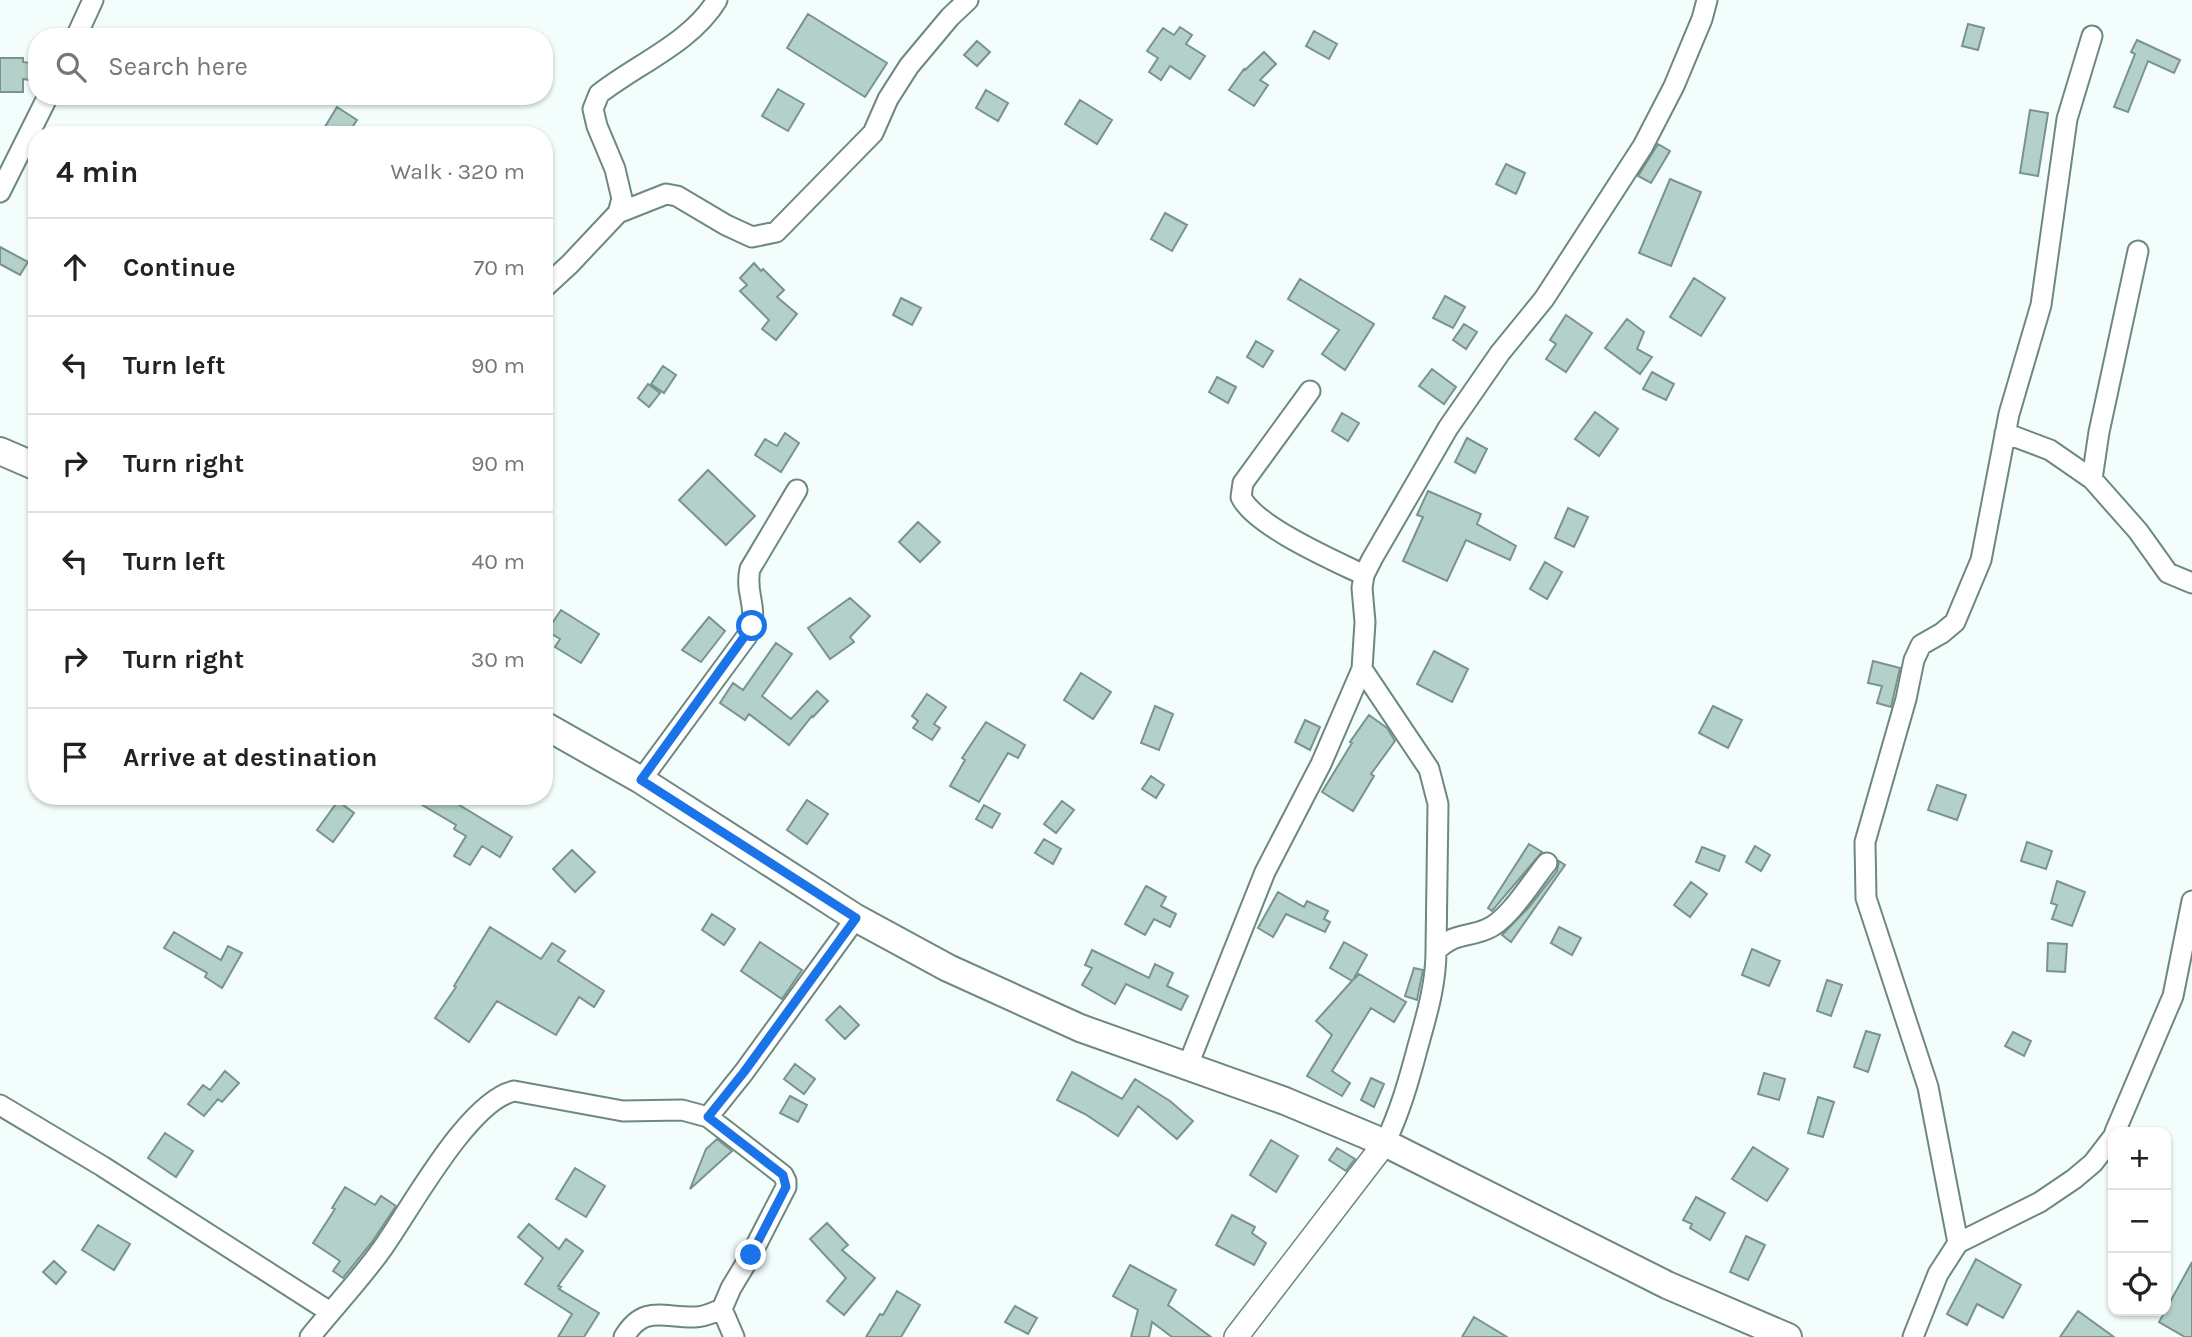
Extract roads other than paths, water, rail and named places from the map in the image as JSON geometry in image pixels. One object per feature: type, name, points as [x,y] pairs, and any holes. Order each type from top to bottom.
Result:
[{"type":"main road","points":[[0,451],[28,463]]},
{"type":"main road","points":[[553,730],[641,780],[856,918],[948,968],[1080,1028],[1285,1101],[1385,1143],[1667,1285],[1788,1337]]},
{"type":"street","points":[[80,28],[93,0]]},
{"type":"street","points":[[618,213],[622,199],[615,169],[593,109],[598,94],[688,33],[709,13],[717,0]]},
{"type":"street","points":[[553,280],[618,213],[666,194],[677,196],[752,237],[776,232],[873,133],[888,99],[909,66],[968,0]]},
{"type":"street","points":[[1188,1065],[1265,872],[1321,764],[1362,669],[1366,622],[1362,587],[1364,575],[1448,428],[1500,353],[1544,299],[1643,146],[1678,75],[1702,19],[1707,0]]},
{"type":"street","points":[[1958,1243],[1928,1087],[1866,898],[1865,842],[1906,699],[1914,660],[1921,645],[1955,622],[1981,559],[2005,433],[2041,305],[2067,119],[2092,36]]},
{"type":"street","points":[[33,126],[44,105]]},
{"type":"street","points":[[0,192],[28,136]]},
{"type":"street","points":[[2092,480],[2099,432],[2138,251]]},
{"type":"street","points":[[1310,391],[1243,483],[1241,497],[1250,512],[1294,539],[1364,575]]},
{"type":"street","points":[[2005,433],[2050,450],[2092,480],[2138,531],[2168,573],[2192,583]]},
{"type":"street","points":[[641,780],[747,636],[755,616],[747,582],[750,569],[797,490]]},
{"type":"street","points":[[1236,1337],[1385,1143],[1397,1117],[1430,1002],[1436,970],[1438,804],[1429,769],[1362,669]]},
{"type":"street","points":[[1436,951],[1448,940],[1488,929],[1501,919],[1547,863]]},
{"type":"street","points":[[2117,1127],[2173,996],[2192,901]]},
{"type":"street","points":[[708,1117],[856,918]]},
{"type":"street","points":[[310,1337],[381,1251],[442,1158],[487,1104],[502,1094],[514,1091],[623,1111],[682,1110],[708,1117],[783,1175],[786,1187],[722,1309],[734,1337]]},
{"type":"street","points":[[0,1105],[113,1173],[330,1312]]},
{"type":"street","points":[[1913,1337],[1938,1274],[1958,1243],[2040,1202],[2093,1163],[2108,1143]]},
{"type":"street","points":[[624,1337],[631,1326],[643,1317],[697,1317],[722,1309]]}]
